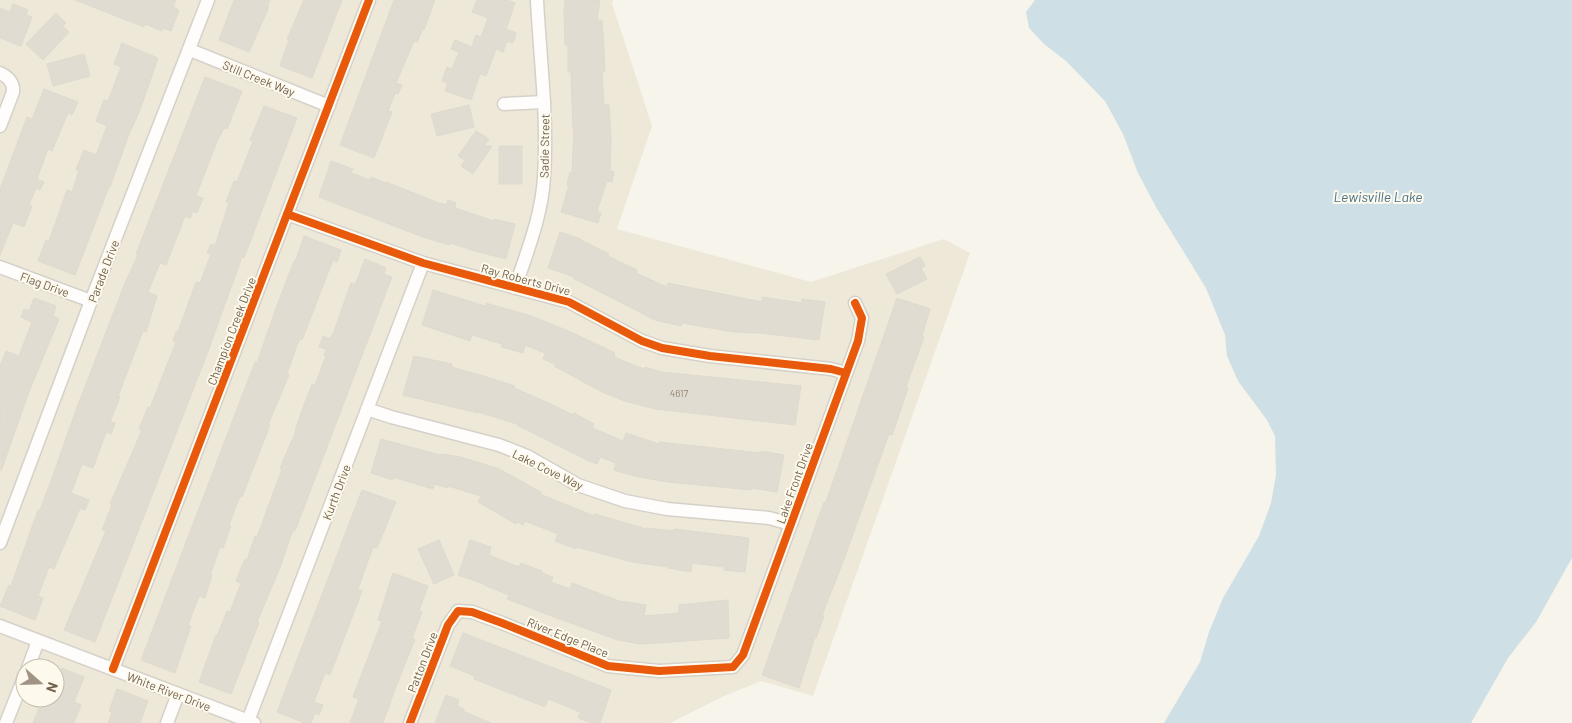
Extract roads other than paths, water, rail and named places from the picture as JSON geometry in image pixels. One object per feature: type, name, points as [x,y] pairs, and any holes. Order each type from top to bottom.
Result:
[{"type":"street","name":"Parade Drive","points":[[0,543],[91,301],[208,0]]},
{"type":"street","name":"Champion Creek Drive","points":[[113,669],[369,0]]},
{"type":"street","name":"Sadie Street","points":[[515,288],[533,238],[544,178],[544,102],[537,0]]},
{"type":"street","name":"Still Creek Way","points":[[190,50],[329,106]]},
{"type":"street","points":[[0,73],[8,78],[14,87],[0,126]]},
{"type":"street","points":[[504,104],[544,102]]},
{"type":"street","name":"Ray Roberts Drive","points":[[287,214],[423,263],[569,302],[642,341],[662,348],[695,354],[831,368],[846,372]]},
{"type":"street","name":"Kurth Drive","points":[[251,722],[367,408],[423,263]]},
{"type":"street","name":"Flag Drive","points":[[0,267],[91,301]]},
{"type":"street","name":"Lake Front Drive","points":[[733,667],[743,655],[858,340],[862,318],[856,303]]},
{"type":"street","name":"Lake Cove Way","points":[[367,408],[391,417],[499,445],[527,456],[578,485],[625,500],[667,509],[769,518],[791,524]]},
{"type":"street","name":"River Edge Place","points":[[458,611],[472,612],[608,666],[659,671],[733,667]]},
{"type":"street","name":"Patton Drive","points":[[410,723],[448,625],[458,611]]},
{"type":"street","name":"White River Drive","points":[[0,626],[251,722]]},
{"type":"street","points":[[32,658],[38,641]]},
{"type":"street","points":[[167,723],[178,694]]},
{"type":"street","points":[[6,723],[15,700]]},
{"type":"water","name":"Lewisville Lake","points":[[1035,0],[1572,0],[1572,558],[1536,622],[1508,658],[1471,723],[1164,723],[1200,662],[1209,632],[1223,598],[1259,536],[1271,503],[1276,475],[1275,436],[1267,420],[1238,381],[1227,356],[1225,335],[1206,288],[1156,207],[1138,173],[1123,134],[1105,101],[1066,61],[1044,44],[1029,28],[1026,12]]}]
